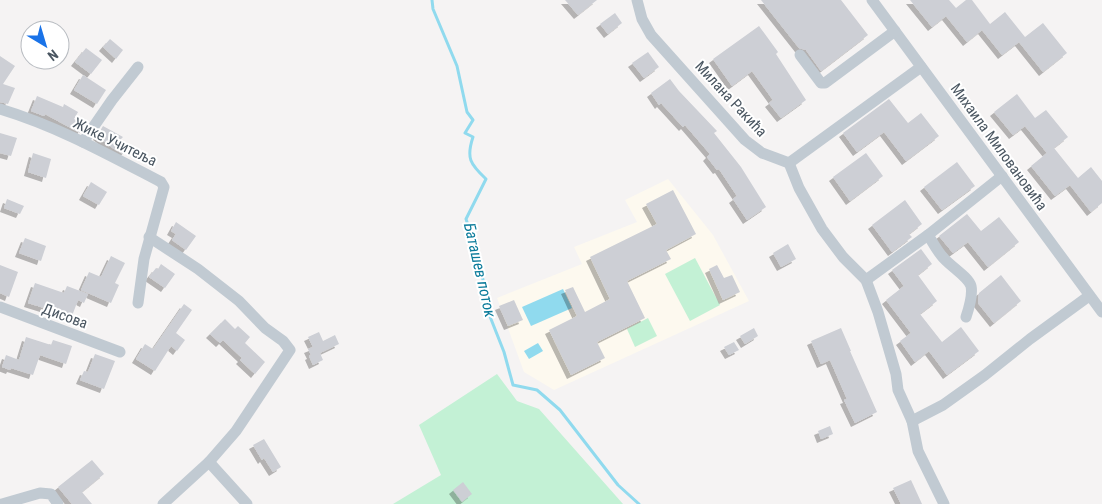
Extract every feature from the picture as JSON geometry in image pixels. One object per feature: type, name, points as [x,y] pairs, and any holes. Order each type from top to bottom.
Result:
[{"type":"street","name":"Милана Ракића","points":[[637,0],[642,19],[651,35],[745,140],[762,153],[789,163]]},
{"type":"street","name":"Михаила Миловановића","points":[[872,0],[1102,312]]},
{"type":"street","points":[[800,55],[821,83],[825,83],[895,31]]},
{"type":"street","points":[[83,142],[138,67]]},
{"type":"street","points":[[922,67],[789,163],[799,188],[822,228],[843,257],[866,280],[889,348],[898,390],[912,421],[918,451],[944,504]]},
{"type":"street","name":"Жике Учитеља","points":[[0,110],[22,116],[83,142],[161,182],[164,187],[144,259],[138,304]]},
{"type":"street","points":[[866,280],[928,235],[1002,176]]},
{"type":"street","points":[[928,235],[940,255],[954,269],[966,277],[971,287],[970,305],[966,317]]},
{"type":"street","points":[[149,237],[205,274],[283,341],[290,350],[236,431],[209,462],[163,504]]},
{"type":"street","points":[[912,421],[943,404],[985,375],[1030,338],[1089,296]]},
{"type":"street","name":"Дисова","points":[[0,307],[120,352]]},
{"type":"street","points":[[209,462],[247,504]]},
{"type":"street","points":[[2,504],[40,493],[51,494],[58,504]]},
{"type":"shaded area","points":[[668,179],[713,235],[749,301],[554,390],[524,372],[497,298],[582,264],[574,247],[637,222],[625,200]]},
{"type":"green space","points":[[695,258],[720,305],[690,321],[665,274]]},
{"type":"green space","points":[[648,318],[657,336],[635,347],[627,329]]},
{"type":"green space","points":[[497,374],[517,401],[539,409],[623,504],[393,504],[441,475],[419,425]]},
{"type":"water","points":[[563,289],[572,308],[531,326],[522,307]]},
{"type":"water","points":[[538,343],[543,351],[529,359],[524,351]]},
{"type":"building","points":[[565,0],[597,0],[578,15]]},
{"type":"building","points":[[761,0],[841,0],[868,35],[821,71],[806,50],[799,48]]},
{"type":"building","points":[[910,0],[949,0],[956,8],[966,0],[972,0],[990,24],[1005,12],[1025,37],[1043,23],[1067,53],[1043,72],[1019,42],[1002,55],[982,30],[967,42],[946,16],[932,27]]},
{"type":"building","points":[[615,13],[622,23],[608,34],[600,24]]},
{"type":"building","points":[[759,26],[778,52],[776,54],[806,100],[781,118],[769,103],[773,100],[752,71],[732,86],[713,59]]},
{"type":"building","points":[[110,39],[123,50],[116,59],[103,47]]},
{"type":"building","points":[[86,48],[102,60],[91,74],[75,62]]},
{"type":"building","points":[[648,52],[659,67],[644,78],[632,63]]},
{"type":"building","points":[[0,56],[15,66],[3,84],[15,88],[8,104],[0,102]]},
{"type":"building","points":[[83,75],[106,90],[97,104],[74,90]]},
{"type":"building","points":[[670,79],[717,131],[714,133],[741,167],[766,207],[747,220],[733,199],[737,196],[719,169],[717,170],[707,157],[710,154],[685,125],[683,127],[661,103],[659,105],[651,93]]},
{"type":"building","points":[[1017,94],[1035,118],[1046,110],[1068,137],[1054,148],[1078,178],[1091,167],[1102,181],[1102,203],[1091,212],[1070,185],[1055,196],[1031,166],[1047,153],[1025,126],[1013,135],[994,112]]},
{"type":"building","points":[[37,96],[63,107],[64,104],[78,112],[74,119],[84,125],[80,133],[45,114],[44,116],[31,111]]},
{"type":"building","points":[[889,99],[908,123],[921,113],[939,136],[906,161],[884,132],[857,152],[843,133]]},
{"type":"building","points":[[103,126],[123,137],[120,140],[129,147],[123,154],[97,136]]},
{"type":"building","points":[[0,133],[17,138],[11,156],[0,153]]},
{"type":"building","points":[[33,153],[51,159],[46,178],[28,172]]},
{"type":"building","points":[[866,153],[883,176],[850,201],[833,177]]},
{"type":"building","points":[[957,162],[975,186],[942,210],[924,187]]},
{"type":"building","points":[[91,182],[107,192],[99,205],[83,196]]},
{"type":"building","points":[[673,190],[696,234],[666,250],[671,259],[627,281],[645,318],[597,342],[605,358],[571,375],[549,330],[577,316],[565,290],[573,287],[585,312],[610,299],[590,257],[657,224],[646,204]]},
{"type":"building","points":[[7,199],[24,206],[20,214],[4,208]]},
{"type":"building","points":[[905,200],[922,224],[909,234],[912,237],[892,252],[872,225]]},
{"type":"building","points":[[967,214],[981,231],[999,217],[1019,242],[988,267],[968,242],[953,253],[939,236]]},
{"type":"building","points":[[176,222],[196,236],[186,250],[172,240],[176,234],[171,231]]},
{"type":"building","points":[[25,238],[46,246],[41,261],[19,253]]},
{"type":"building","points":[[788,244],[796,259],[781,267],[773,253]]},
{"type":"building","points":[[921,249],[932,264],[918,275],[937,301],[920,314],[942,342],[961,327],[979,351],[947,375],[929,351],[915,362],[900,341],[911,333],[886,300],[904,286],[892,270]]},
{"type":"building","points":[[111,256],[125,263],[115,283],[119,285],[111,303],[81,290],[89,272],[101,277]]},
{"type":"building","points":[[161,264],[175,274],[165,288],[149,277]]},
{"type":"building","points":[[0,265],[18,272],[9,297],[0,293]]},
{"type":"building","points":[[717,265],[724,278],[732,275],[740,292],[723,300],[709,269]]},
{"type":"building","points":[[1001,275],[1021,301],[994,323],[978,303],[979,293]]},
{"type":"building","points":[[35,283],[64,293],[67,286],[88,294],[84,303],[78,300],[72,316],[45,305],[44,308],[28,303]]},
{"type":"building","points":[[514,300],[523,320],[508,326],[499,306]]},
{"type":"building","points":[[184,304],[192,310],[176,333],[185,340],[177,351],[171,346],[155,371],[136,359],[145,344],[153,349]]},
{"type":"building","points":[[225,319],[235,329],[238,326],[250,337],[245,343],[265,362],[255,374],[223,340],[220,343],[210,334]]},
{"type":"building","points":[[754,328],[758,336],[745,344],[740,336]]},
{"type":"building","points":[[841,328],[877,412],[855,423],[844,400],[847,399],[830,360],[821,364],[811,341]]},
{"type":"building","points":[[319,332],[323,341],[335,335],[339,344],[320,353],[323,360],[313,365],[308,349],[313,347],[308,337]]},
{"type":"building","points":[[26,337],[51,345],[53,340],[72,346],[66,364],[40,355],[33,375],[2,367],[6,355],[19,360]]},
{"type":"building","points":[[734,342],[739,350],[729,355],[724,347]]},
{"type":"building","points":[[95,354],[115,361],[104,389],[80,380],[84,371],[88,372]]},
{"type":"building","points":[[830,426],[833,434],[821,439],[818,431]]},
{"type":"building","points":[[264,439],[281,467],[273,472],[264,458],[262,460],[253,445]]},
{"type":"building","points":[[92,460],[104,474],[82,492],[92,504],[72,504],[58,487]]},
{"type":"building","points":[[911,480],[922,504],[901,504],[893,488]]},
{"type":"building","points":[[463,482],[472,494],[462,502],[453,490]]},
{"type":"waterway","name":"Баташев поток","points":[[432,0],[433,9],[457,66],[467,112],[473,120],[465,133],[473,137],[470,150],[471,160],[476,169],[486,179],[466,219],[480,263],[489,314],[504,352],[513,385],[537,390],[560,410],[618,485],[639,504]]}]
